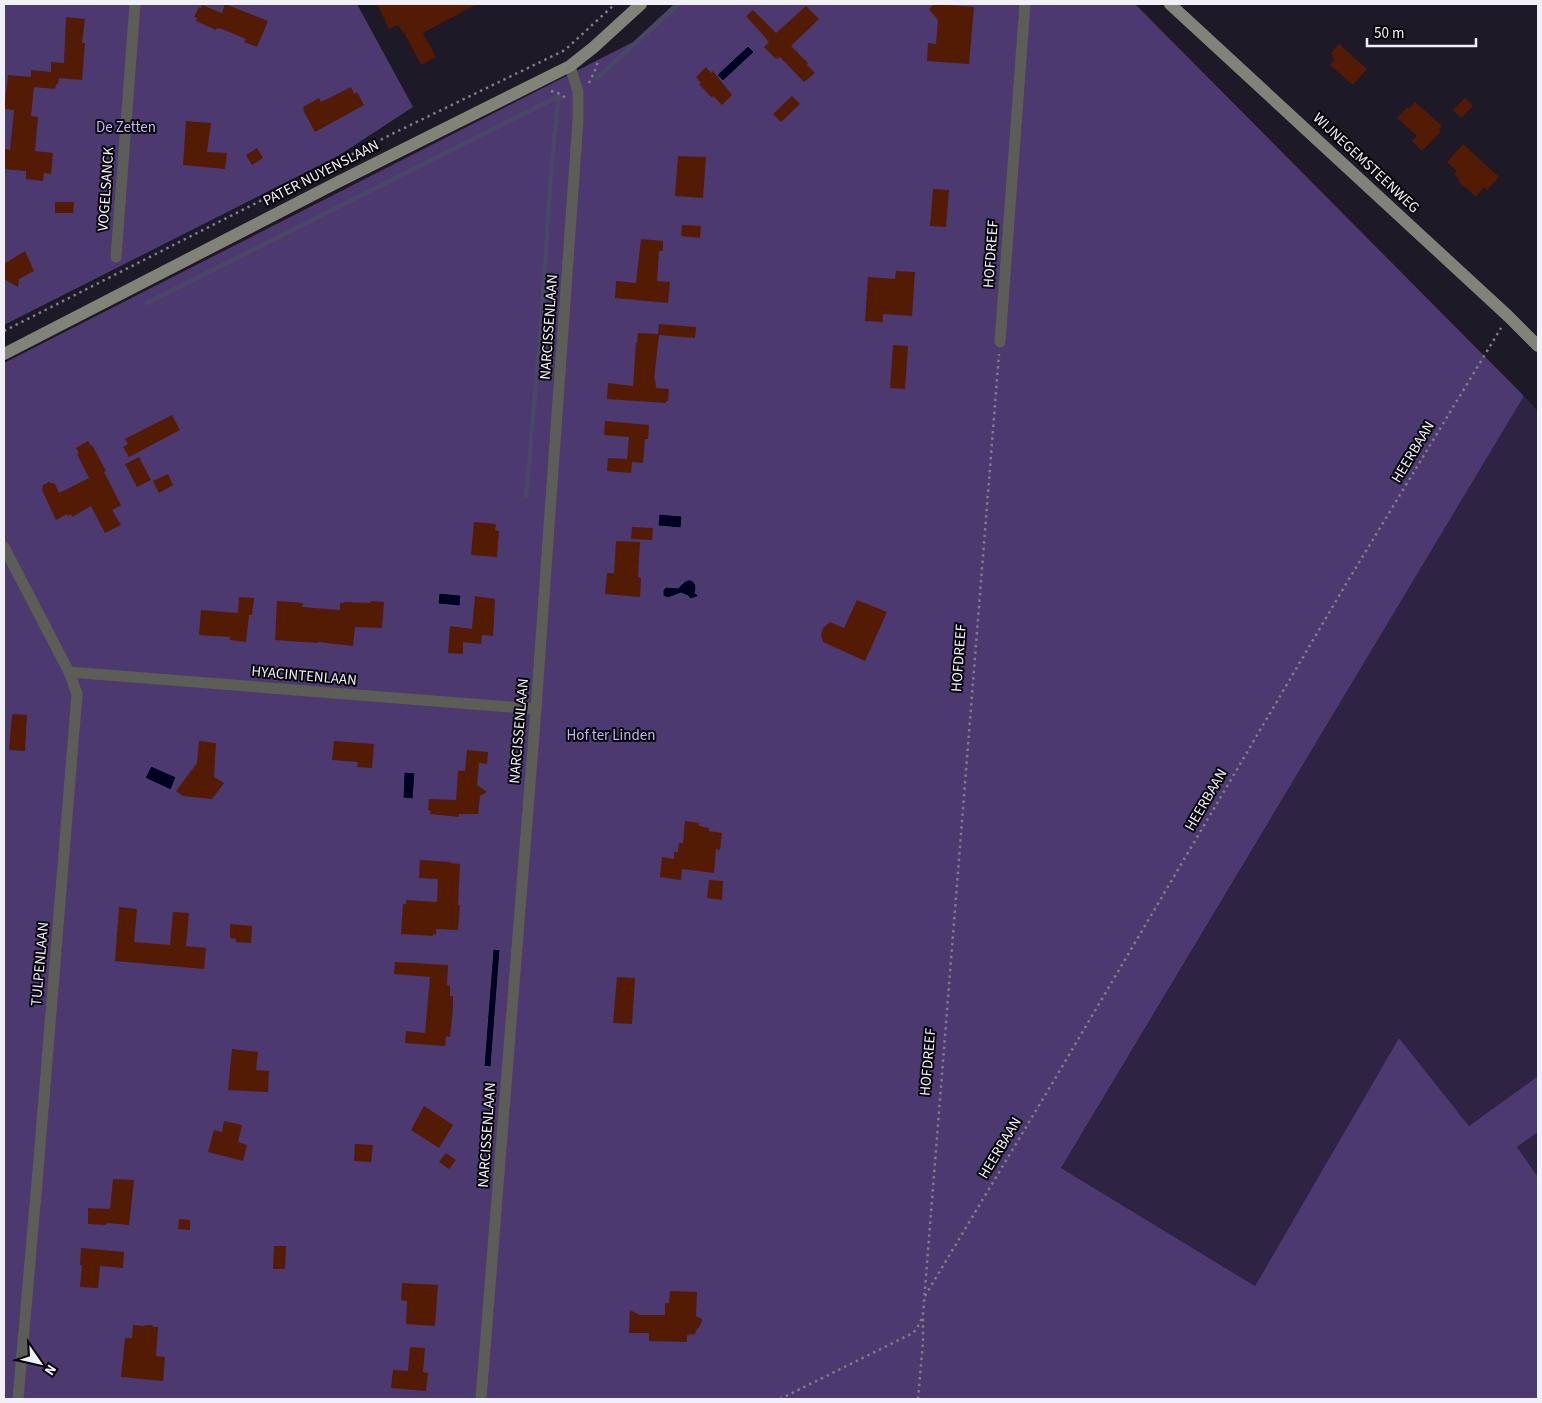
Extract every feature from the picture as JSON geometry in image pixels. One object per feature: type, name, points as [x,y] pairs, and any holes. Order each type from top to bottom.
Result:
[{"type":"street","name":"VOGELSANCK","points":[[116,257],[135,4]]},
{"type":"street","name":"PATER NUYENSLAAN","points":[[4,354],[570,66],[641,4]]},
{"type":"street","name":"HOFDREEF","points":[[1000,342],[1025,4]]},
{"type":"street","name":"WIJNEGEMSTEENWEG","points":[[1170,4],[1508,316],[1538,346]]},
{"type":"street","name":"NARCISSENLAAN","points":[[481,1399],[536,710],[579,107],[578,92],[570,66]]},
{"type":"street","name":"TULPENLAAN","points":[[4,547],[69,672],[77,694],[18,1399]]},
{"type":"street","name":"HYACINTENLAAN","points":[[69,672],[536,710]]},
{"type":"path","points":[[4,331],[387,136],[565,50],[615,4]]},
{"type":"path","points":[[579,107],[585,98],[587,88],[598,63],[594,47],[584,32]]},
{"type":"path","points":[[116,257],[116,296]]},
{"type":"path","name":"HEERBAAN","points":[[925,1296],[1346,584],[1508,316]]},
{"type":"path","name":"HOFDREEF","points":[[918,1399],[923,1342],[923,1314],[1000,342]]},
{"type":"path","points":[[780,1399],[911,1334],[916,1330],[923,1314]]},
{"type":"shaded area","points":[[1524,396],[1538,411],[1538,1076],[1469,1126],[1399,1038],[1255,1286],[1061,1168]]},
{"type":"shaded area","points":[[1538,1132],[1538,1177],[1517,1147]]},
{"type":"green space","name":"De Zetten","points":[[4,4],[357,4],[413,107],[338,156],[4,325]]},
{"type":"green space","name":"Hof ter Linden","points":[[674,4],[1135,4],[1524,396],[1061,1168],[1255,1286],[1399,1038],[1469,1126],[1538,1076],[1538,1132],[1517,1147],[1538,1177],[1538,1399],[4,1399],[4,363],[633,42]]},
{"type":"water","points":[[748,46],[754,52],[723,81],[717,75]]},
{"type":"water","points":[[659,514],[682,516],[681,528],[658,526]]},
{"type":"water","points":[[688,580],[695,584],[697,597],[690,599],[681,593],[668,598],[663,596],[663,590],[666,587],[678,588]]},
{"type":"water","points":[[439,593],[461,595],[460,606],[438,604]]},
{"type":"water","points":[[151,766],[176,777],[171,790],[145,778]]},
{"type":"water","points":[[404,772],[415,773],[413,799],[403,798]]},
{"type":"water","points":[[493,949],[500,950],[491,1067],[484,1066]]},
{"type":"building","points":[[225,4],[268,21],[257,47],[244,42],[246,39],[222,29],[217,28],[216,30],[196,21],[197,18],[194,17],[202,5],[222,13]]},
{"type":"building","points":[[377,4],[477,4],[423,33],[436,57],[421,65],[404,32],[398,25],[389,29]]},
{"type":"building","points":[[934,4],[974,7],[969,64],[927,61],[928,43],[936,44],[938,20],[929,9]]},
{"type":"building","points":[[806,6],[819,19],[791,46],[815,73],[804,82],[780,57],[775,58],[764,47],[769,42],[746,16],[753,10],[776,33]]},
{"type":"building","points":[[66,17],[85,19],[82,43],[85,43],[82,80],[59,78],[55,89],[34,87],[31,116],[38,117],[35,151],[53,153],[51,174],[44,173],[43,181],[26,179],[26,171],[4,169],[4,149],[10,150],[14,110],[4,109],[8,75],[31,77],[31,70],[51,72],[51,62],[64,63]]},
{"type":"building","points":[[1339,44],[1367,69],[1353,85],[1330,65],[1334,60],[1331,53]]},
{"type":"building","points":[[706,67],[711,73],[713,71],[732,95],[722,105],[713,96],[712,98],[699,84],[701,83],[696,77]]},
{"type":"building","points":[[351,87],[354,94],[357,92],[364,105],[315,132],[303,107],[319,98],[321,102]]},
{"type":"building","points":[[792,96],[800,104],[781,122],[773,114]]},
{"type":"building","points":[[1465,98],[1473,106],[1461,118],[1453,110]]},
{"type":"building","points":[[1415,102],[1442,126],[1439,130],[1440,132],[1422,151],[1412,141],[1417,136],[1397,118],[1407,107],[1409,109]]},
{"type":"building","points":[[186,121],[211,123],[207,152],[227,153],[225,169],[183,165]]},
{"type":"building","points":[[1463,144],[1499,177],[1487,190],[1484,187],[1476,197],[1458,181],[1459,179],[1454,174],[1457,171],[1447,162]]},
{"type":"building","points":[[257,148],[263,158],[252,165],[246,155]]},
{"type":"building","points":[[678,156],[706,157],[703,198],[675,196]]},
{"type":"building","points":[[933,189],[949,190],[946,227],[930,226]]},
{"type":"building","points":[[55,202],[74,202],[73,213],[55,213]]},
{"type":"building","points":[[682,225],[701,226],[700,238],[681,236]]},
{"type":"building","points":[[641,239],[663,241],[663,251],[659,251],[657,281],[670,282],[668,303],[615,298],[616,281],[636,283]]},
{"type":"building","points":[[25,251],[34,271],[19,279],[18,287],[4,279],[4,264]]},
{"type":"building","points":[[896,271],[915,272],[912,316],[883,314],[883,322],[865,321],[868,277],[895,279]]},
{"type":"building","points":[[659,324],[696,327],[695,338],[659,335],[654,379],[656,388],[669,389],[668,401],[666,403],[607,399],[608,383],[633,386],[638,333],[658,334]]},
{"type":"building","points":[[893,345],[908,346],[905,389],[890,388]]},
{"type":"building","points":[[172,415],[180,430],[129,457],[123,447],[128,444],[125,439]]},
{"type":"building","points":[[605,421],[649,425],[648,439],[645,439],[643,463],[632,462],[631,473],[607,471],[608,458],[627,459],[629,437],[604,435]]},
{"type":"building","points":[[88,441],[106,471],[104,472],[121,505],[112,510],[121,525],[105,533],[91,506],[72,517],[71,514],[68,516],[67,514],[56,520],[42,490],[43,485],[49,482],[55,484],[59,493],[89,478],[76,448]]},
{"type":"building","points":[[139,457],[151,480],[137,487],[125,464]]},
{"type":"building","points":[[168,474],[173,485],[159,493],[153,481]]},
{"type":"building","points":[[474,522],[496,524],[495,530],[499,531],[497,557],[471,555]]},
{"type":"building","points":[[632,527],[653,528],[652,540],[631,539]]},
{"type":"building","points":[[616,541],[640,542],[638,577],[641,578],[640,597],[605,594],[607,573],[614,573]]},
{"type":"building","points":[[475,596],[495,599],[493,636],[482,635],[481,644],[463,642],[463,654],[448,653],[450,626],[472,629]]},
{"type":"building","points":[[239,597],[254,598],[252,615],[249,615],[246,642],[230,640],[230,637],[199,635],[201,610],[238,613]]},
{"type":"building","points":[[857,600],[887,612],[865,661],[823,642],[821,635],[823,628],[830,622],[844,628]]},
{"type":"building","points":[[277,601],[303,603],[302,607],[340,610],[340,603],[344,602],[384,602],[382,628],[355,627],[353,646],[275,640]]},
{"type":"building","points":[[12,715],[27,715],[25,751],[9,750]]},
{"type":"building","points":[[199,741],[216,743],[214,777],[224,783],[212,799],[183,796],[176,791],[197,763]]},
{"type":"building","points":[[334,741],[374,744],[372,768],[357,767],[358,762],[332,760]]},
{"type":"building","points":[[467,750],[488,752],[487,764],[479,763],[477,785],[487,792],[480,796],[478,814],[459,814],[459,817],[430,814],[431,811],[428,810],[429,799],[456,800],[458,771],[465,771]]},
{"type":"building","points":[[685,821],[699,823],[699,826],[709,828],[709,831],[722,833],[720,850],[716,849],[714,873],[682,869],[681,880],[660,877],[662,857],[674,859],[674,852],[678,852],[679,843],[683,843]]},
{"type":"building","points":[[420,860],[460,864],[458,930],[436,929],[436,935],[433,934],[433,936],[401,934],[403,904],[406,904],[406,900],[437,902],[438,879],[419,878]]},
{"type":"building","points":[[709,880],[723,881],[722,900],[707,898]]},
{"type":"building","points":[[119,907],[137,909],[134,942],[170,945],[173,912],[189,913],[186,946],[206,948],[204,969],[115,961]]},
{"type":"building","points":[[230,924],[252,926],[251,943],[236,942],[236,939],[230,938]]},
{"type":"building","points":[[395,962],[448,965],[447,985],[450,986],[450,996],[453,996],[453,1009],[450,1037],[446,1036],[445,1046],[405,1043],[406,1031],[425,1033],[430,977],[394,974]]},
{"type":"building","points":[[617,977],[635,978],[632,1024],[613,1023]]},
{"type":"building","points":[[232,1049],[258,1052],[256,1070],[269,1071],[268,1092],[228,1090]]},
{"type":"building","points":[[424,1106],[453,1125],[439,1148],[411,1130]]},
{"type":"building","points":[[224,1121],[242,1125],[238,1142],[247,1145],[243,1161],[208,1152],[214,1130],[222,1132]]},
{"type":"building","points":[[355,1144],[373,1145],[371,1162],[354,1161]]},
{"type":"building","points":[[446,1153],[456,1160],[449,1169],[439,1162]]},
{"type":"building","points":[[113,1179],[134,1180],[129,1225],[88,1224],[88,1208],[110,1209]]},
{"type":"building","points":[[179,1219],[190,1220],[190,1230],[178,1229]]},
{"type":"building","points":[[274,1246],[286,1246],[285,1269],[273,1269]]},
{"type":"building","points":[[81,1248],[124,1252],[123,1268],[100,1266],[98,1288],[80,1287]]},
{"type":"building","points":[[402,1283],[438,1285],[435,1326],[406,1324],[407,1301],[401,1300]]},
{"type":"building","points":[[670,1291],[697,1292],[696,1316],[702,1319],[695,1334],[687,1335],[687,1342],[649,1341],[649,1333],[629,1333],[630,1310],[640,1315],[665,1315],[665,1303],[669,1303]]},
{"type":"building","points":[[133,1325],[152,1325],[153,1327],[158,1327],[156,1356],[165,1357],[163,1381],[121,1377],[125,1338],[132,1338]]},
{"type":"building","points":[[410,1347],[425,1348],[423,1372],[428,1373],[426,1391],[391,1388],[393,1370],[408,1371]]},
{"type":"waterway","points":[[597,78],[679,4]]},
{"type":"waterway","points":[[147,303],[559,96],[552,158],[541,327],[526,497]]}]
